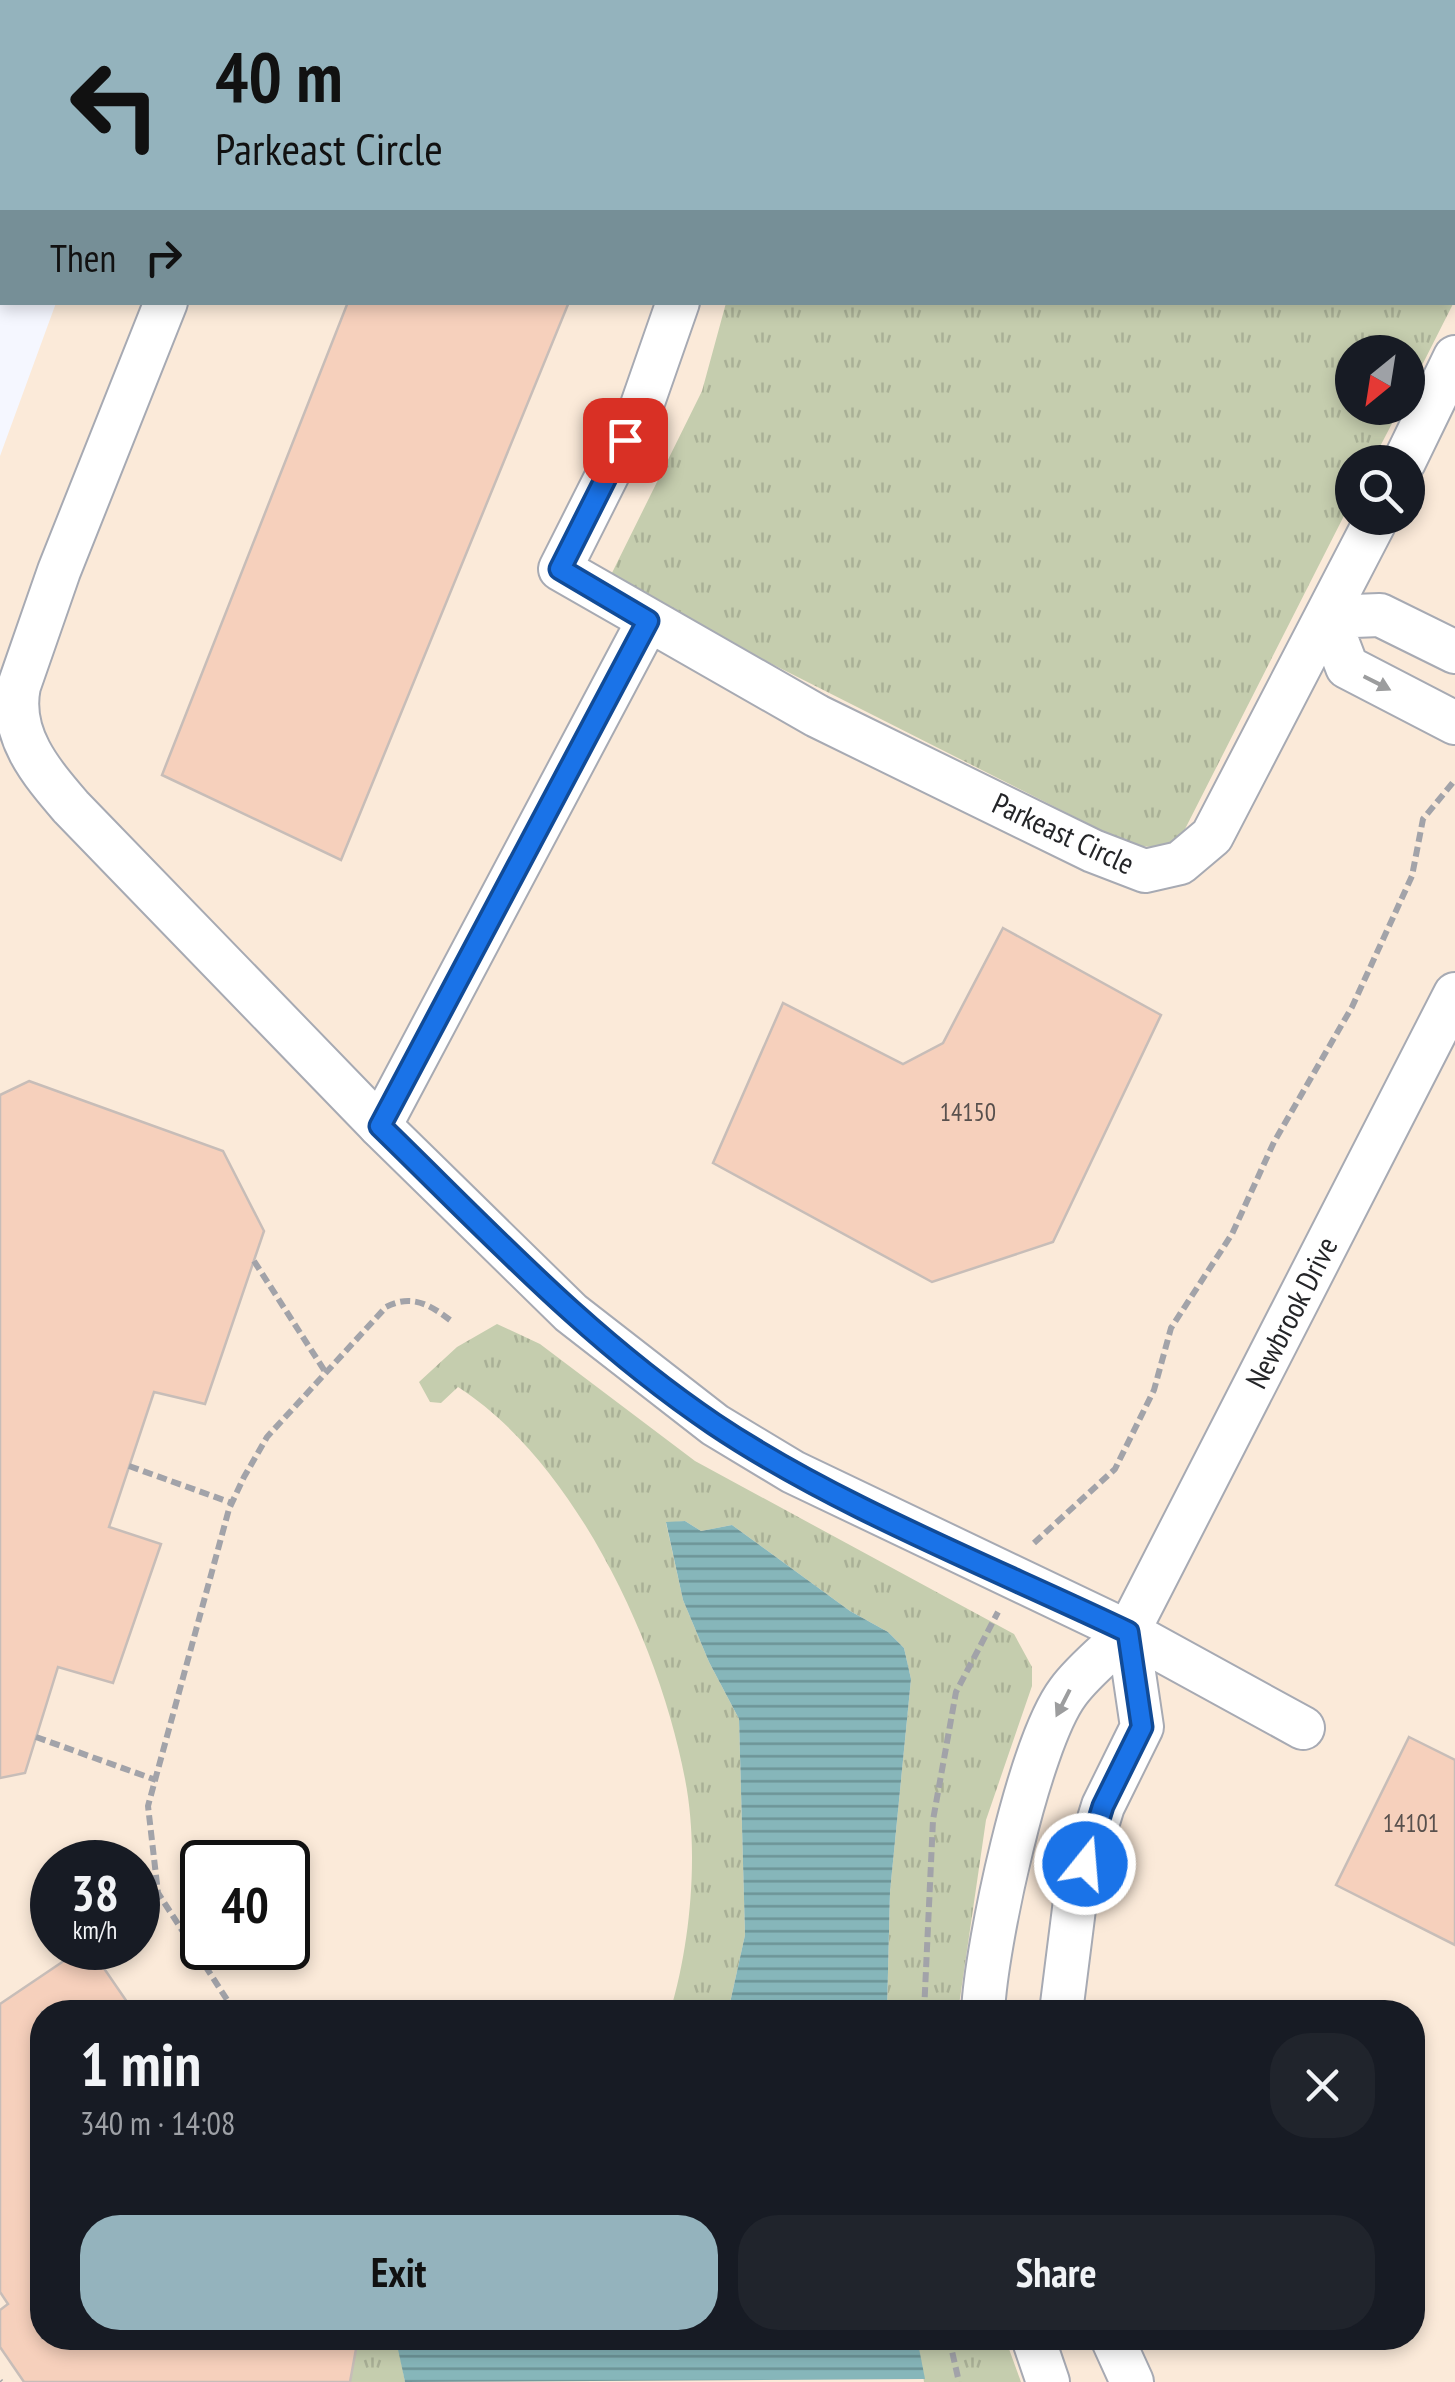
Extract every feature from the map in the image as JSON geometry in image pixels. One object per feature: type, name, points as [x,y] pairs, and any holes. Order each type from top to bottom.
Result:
[{"type":"street","points":[[165,305],[59,571],[19,686],[20,724],[29,754],[71,808],[380,1126],[571,1313],[715,1425],[793,1472],[1128,1632],[1303,1728]]},
{"type":"street","name":"Parkeast Circle","points":[[677,305],[641,408],[560,569],[817,716],[1093,851],[1145,872],[1180,863],[1212,836],[1369,535]]},
{"type":"street","points":[[1412,445],[1455,357]]},
{"type":"street","points":[[1455,652],[1380,615],[1328,617],[1347,667],[1455,723]]},
{"type":"street","points":[[380,1126],[648,621]]},
{"type":"street","name":"Newbrook Drive","points":[[985,2000],[1000,1899],[1032,1774],[1066,1693],[1128,1632],[1455,994]]},
{"type":"street","points":[[1063,2000],[1076,1894],[1103,1806],[1142,1727],[1128,1632]]},
{"type":"street","points":[[1037,2350],[1048,2382]]},
{"type":"street","points":[[1117,2350],[1132,2382]]},
{"type":"path","points":[[925,2000],[933,1820],[956,1692],[1030,1547],[1116,1469],[1154,1390],[1172,1328],[1232,1234],[1274,1142],[1352,1007],[1412,876],[1424,820],[1455,780]]},
{"type":"path","points":[[254,1260],[326,1373]]},
{"type":"path","points":[[227,2000],[158,1893],[148,1806],[232,1503],[267,1437],[386,1307],[400,1300],[429,1304],[450,1320]]},
{"type":"path","points":[[129,1466],[232,1503]]},
{"type":"path","points":[[36,1737],[156,1780]]},
{"type":"path","points":[[952,2350],[959,2382]]},
{"type":"shaded area","points":[[55,305],[1455,305],[1455,2382],[0,2382],[0,456]]},
{"type":"green space","points":[[725,305],[1452,305],[1425,359],[1425,335],[1335,335],[1335,425],[1391,425],[1381,445],[1335,445],[1335,533],[1183,833],[1163,848],[1130,845],[608,581],[702,391]]},
{"type":"green space","points":[[497,1324],[540,1344],[695,1461],[1014,1634],[1032,1667],[1032,1686],[986,1820],[960,2000],[887,2000],[890,1892],[911,1679],[904,1648],[888,1632],[850,1611],[732,1525],[701,1531],[685,1521],[666,1523],[683,1600],[739,1719],[745,1935],[731,2000],[673,2000],[688,1926],[692,1836],[685,1779],[655,1672],[606,1561],[575,1509],[539,1461],[500,1420],[458,1387],[441,1403],[430,1402],[419,1382],[457,1347]]},
{"type":"green space","points":[[356,2350],[399,2350],[405,2382],[350,2382]]},
{"type":"green space","points":[[919,2350],[1009,2350],[1021,2382],[924,2382]]},
{"type":"water","points":[[685,1521],[701,1531],[732,1525],[850,1611],[888,1632],[904,1648],[911,1679],[890,1892],[887,2000],[731,2000],[745,1935],[739,1719],[683,1600],[666,1522]]},
{"type":"water","points":[[398,2350],[919,2350],[925,2379],[405,2382]]},
{"type":"building","points":[[347,305],[568,305],[341,860],[162,775]]},
{"type":"building","points":[[1003,928],[1161,1015],[1053,1242],[932,1282],[713,1163],[783,1003],[903,1064],[943,1043]]},
{"type":"building","points":[[29,1081],[223,1151],[264,1231],[205,1404],[154,1392],[109,1527],[161,1544],[113,1683],[58,1667],[25,1773],[0,1778],[0,1095]]},
{"type":"building","points":[[1409,1737],[1455,1760],[1455,1945],[1336,1885]]},
{"type":"building","points":[[50,1970],[105,1970],[126,2000],[30,2000],[30,2350],[356,2350],[350,2382],[24,2382],[0,2347],[0,2310],[8,2304],[0,2292],[0,2004]]},
{"type":"route","points":[[625,440],[560,569],[648,621],[380,1126],[571,1313],[646,1376],[715,1425],[793,1472],[1128,1632],[1142,1727],[1103,1806],[1085,1864]]}]
